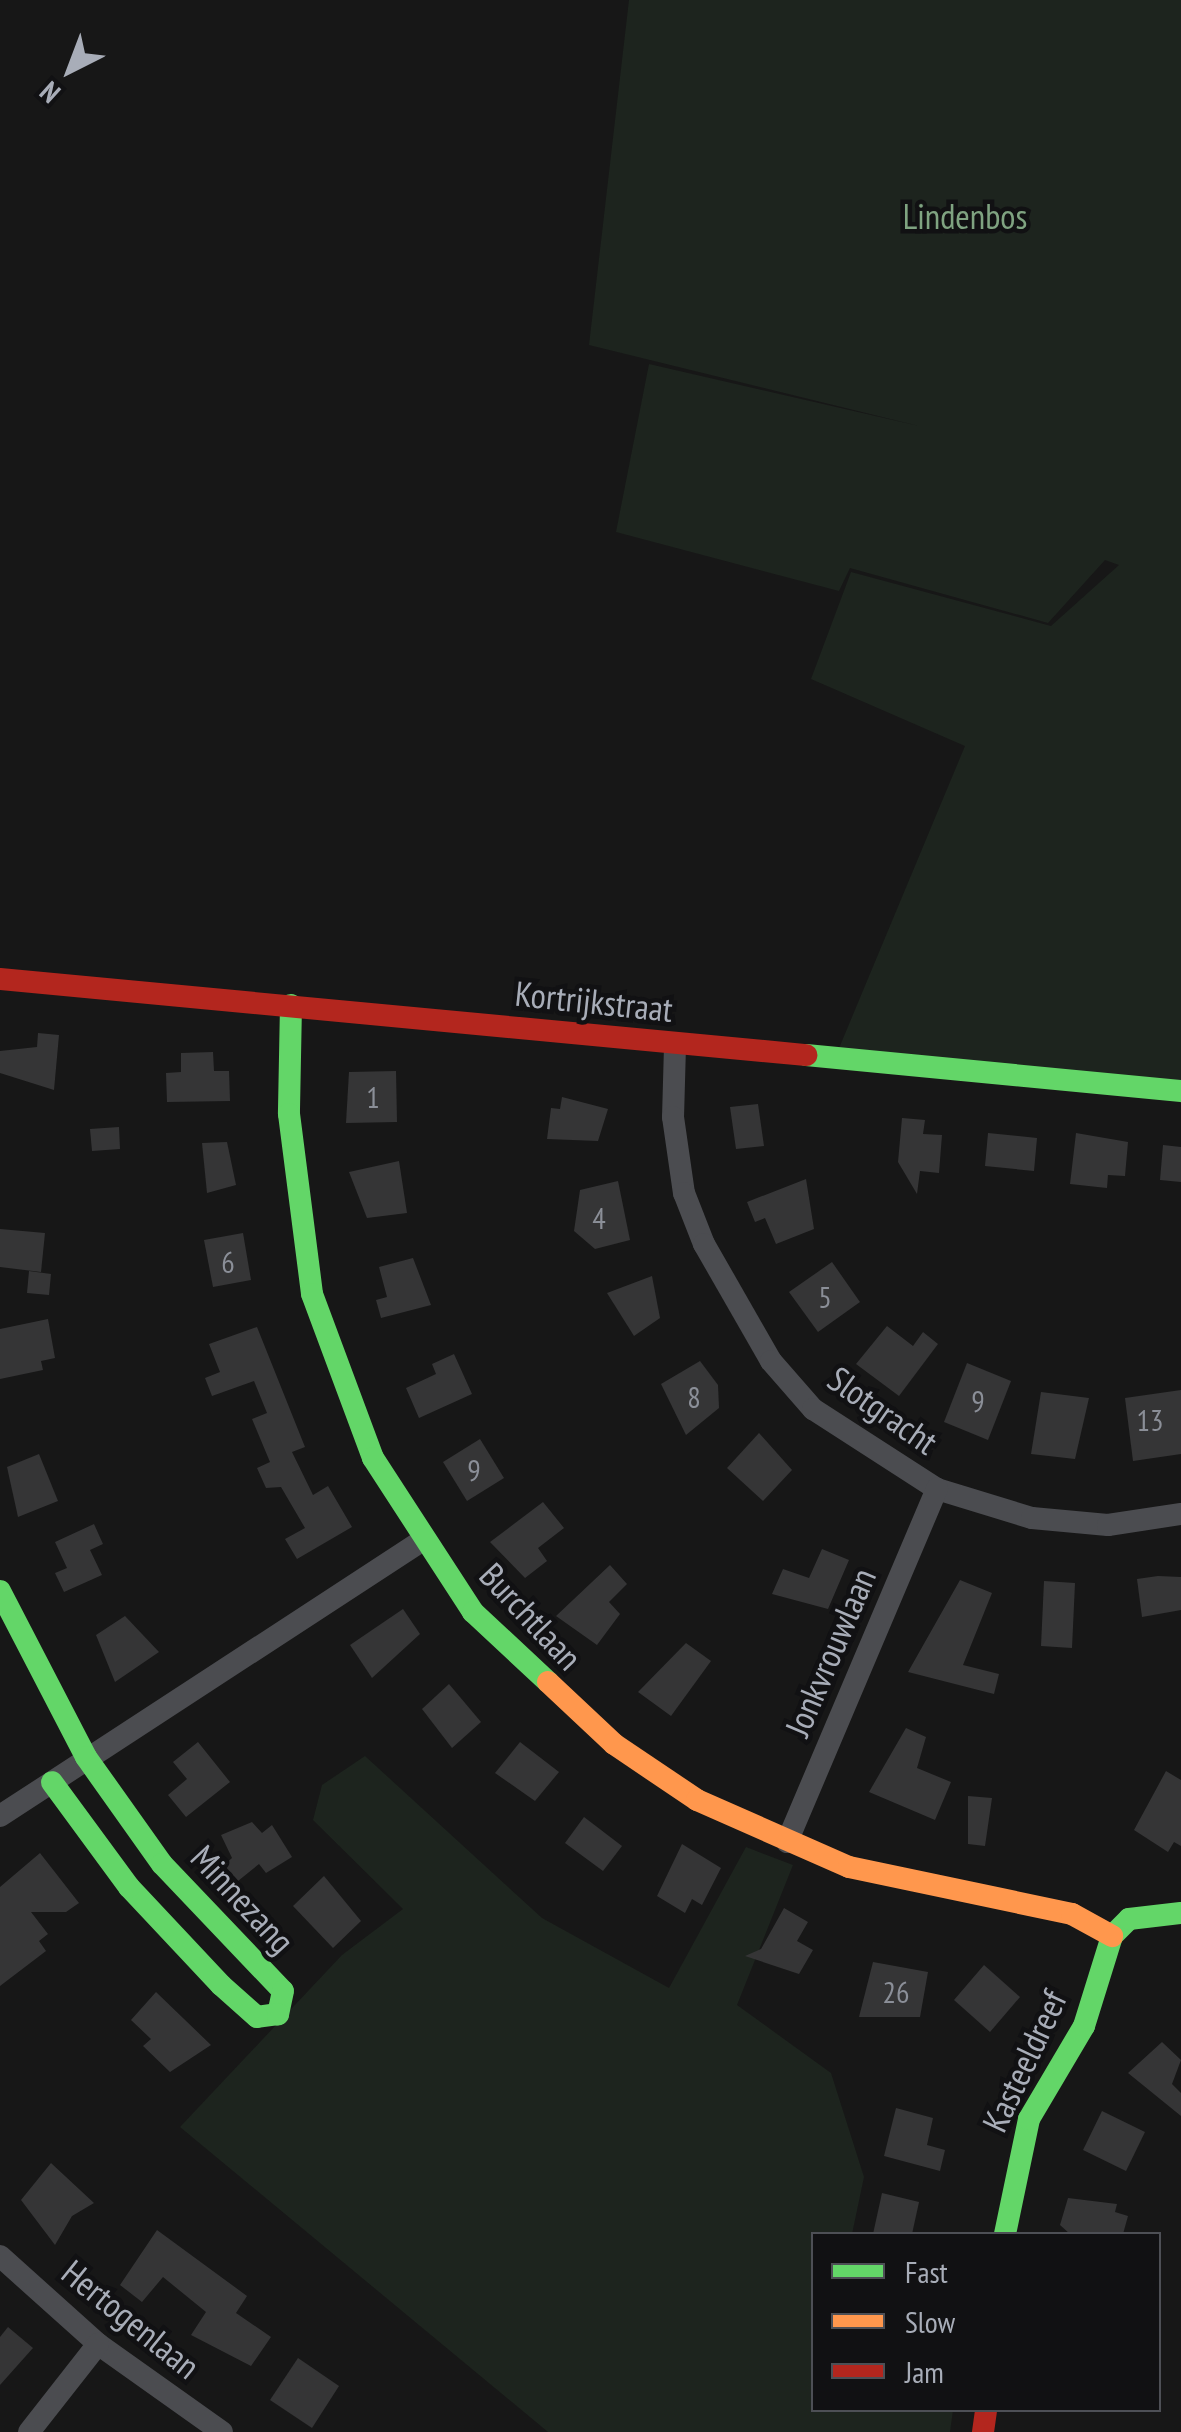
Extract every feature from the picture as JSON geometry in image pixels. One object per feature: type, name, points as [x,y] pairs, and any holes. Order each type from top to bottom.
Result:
[{"type":"street","name":"Kortrijkstraat","points":[[0,979],[1181,1091]]},
{"type":"street","name":"Burchtlaan","points":[[291,1005],[288,1114],[312,1294],[373,1458],[423,1540],[486,1625],[614,1744],[697,1800],[787,1842],[899,1880],[1072,1914],[1112,1936]]},
{"type":"street","name":"Slotgracht","points":[[676,1046],[673,1118],[684,1193],[728,1294],[812,1409],[937,1490],[1032,1518],[1108,1526],[1181,1514]]},
{"type":"street","name":"Jonkvrouwlaan","points":[[787,1842],[937,1490]]},
{"type":"street","points":[[0,1816],[423,1540]]},
{"type":"street","name":"Minnezang","points":[[0,1591],[86,1757],[162,1864],[282,1991],[278,2014],[257,2017],[221,1985],[129,1887],[52,1782]]},
{"type":"street","points":[[1112,1936],[1129,1918],[1181,1913]]},
{"type":"street","name":"Kasteeldreef","points":[[1005,2232],[1010,2182],[1029,2119],[1084,2026],[1112,1936]]},
{"type":"street","name":"Hertogenlaan","points":[[0,2256],[98,2344],[222,2432]]},
{"type":"street","points":[[29,2432],[98,2344]]},
{"type":"green space","name":"Lindenbos","points":[[629,0],[1181,0],[1181,1083],[837,1053],[965,746],[811,679],[851,572],[1051,626],[1119,565],[1105,560],[1048,623],[850,568],[839,591],[616,532],[649,364],[919,426],[589,345]]},
{"type":"green space","points":[[365,1756],[542,1918],[669,1988],[746,1847],[793,1865],[737,2005],[831,2073],[864,2177],[852,2232],[811,2232],[811,2412],[953,2412],[950,2432],[548,2432],[180,2127],[342,1955],[403,1909],[313,1820],[322,1785]]},
{"type":"building","points":[[38,1033],[59,1035],[54,1090],[0,1073],[0,1051],[37,1047]]},
{"type":"building","points":[[213,1052],[214,1071],[229,1071],[230,1101],[167,1102],[166,1073],[181,1072],[181,1053]]},
{"type":"building","points":[[396,1071],[397,1122],[346,1123],[349,1072]]},
{"type":"building","points":[[562,1097],[608,1109],[598,1141],[547,1139],[551,1108],[560,1109]]},
{"type":"building","points":[[758,1104],[764,1146],[736,1149],[730,1107]]},
{"type":"building","points":[[902,1118],[925,1120],[923,1134],[942,1135],[939,1173],[920,1171],[917,1194],[898,1162]]},
{"type":"building","points":[[119,1127],[120,1149],[92,1151],[90,1129]]},
{"type":"building","points":[[988,1133],[1037,1138],[1034,1171],[985,1166]]},
{"type":"building","points":[[1076,1133],[1128,1142],[1125,1176],[1108,1175],[1107,1188],[1070,1184]]},
{"type":"building","points":[[227,1142],[236,1185],[207,1193],[202,1143]]},
{"type":"building","points":[[1163,1145],[1181,1147],[1181,1182],[1160,1180]]},
{"type":"building","points":[[399,1161],[407,1213],[367,1218],[349,1172]]},
{"type":"building","points":[[806,1179],[814,1229],[776,1244],[765,1218],[755,1222],[747,1202]]},
{"type":"building","points":[[618,1181],[630,1240],[595,1249],[574,1231],[580,1190]]},
{"type":"building","points":[[0,1229],[45,1233],[41,1272],[0,1267]]},
{"type":"building","points":[[243,1233],[251,1280],[213,1287],[204,1240]]},
{"type":"building","points":[[413,1258],[431,1305],[381,1318],[376,1300],[387,1297],[379,1267]]},
{"type":"building","points":[[832,1262],[860,1302],[818,1332],[789,1292]]},
{"type":"building","points":[[29,1271],[51,1274],[49,1295],[27,1293]]},
{"type":"building","points":[[652,1276],[660,1318],[634,1336],[607,1293]]},
{"type":"building","points":[[48,1319],[55,1358],[41,1361],[43,1370],[0,1379],[0,1329]]},
{"type":"building","points":[[887,1326],[913,1346],[923,1332],[938,1344],[899,1396],[856,1364]]},
{"type":"building","points":[[257,1327],[305,1447],[292,1452],[313,1495],[328,1486],[352,1527],[297,1559],[285,1539],[305,1528],[281,1487],[266,1488],[257,1468],[270,1462],[252,1419],[267,1413],[254,1381],[212,1396],[205,1378],[220,1372],[209,1344]]},
{"type":"building","points":[[454,1354],[472,1394],[419,1418],[406,1388],[436,1374],[432,1364]]},
{"type":"building","points":[[700,1361],[718,1385],[719,1408],[686,1435],[661,1384]]},
{"type":"building","points":[[967,1363],[1011,1381],[988,1440],[944,1422]]},
{"type":"building","points":[[1181,1390],[1181,1454],[1133,1461],[1125,1398]]},
{"type":"building","points":[[1041,1392],[1089,1398],[1075,1459],[1031,1454]]},
{"type":"building","points":[[759,1433],[792,1470],[763,1501],[727,1468]]},
{"type":"building","points":[[480,1439],[504,1478],[467,1501],[443,1462]]},
{"type":"building","points":[[39,1454],[58,1501],[18,1517],[7,1467]]},
{"type":"building","points":[[543,1502],[564,1528],[538,1548],[547,1561],[525,1578],[490,1542]]},
{"type":"building","points":[[94,1524],[103,1544],[90,1550],[102,1575],[64,1592],[55,1573],[67,1568],[55,1542]]},
{"type":"building","points":[[822,1549],[849,1560],[828,1609],[772,1594],[783,1569],[809,1578]]},
{"type":"building","points":[[610,1565],[627,1584],[609,1602],[620,1614],[597,1645],[556,1616]]},
{"type":"building","points":[[1181,1577],[1181,1610],[1142,1617],[1137,1579]]},
{"type":"building","points":[[960,1580],[992,1593],[963,1665],[999,1674],[994,1694],[908,1672]]},
{"type":"building","points":[[1044,1581],[1075,1583],[1072,1648],[1041,1646]]},
{"type":"building","points":[[403,1609],[420,1634],[372,1678],[350,1645]]},
{"type":"building","points":[[125,1616],[159,1652],[115,1682],[96,1635]]},
{"type":"building","points":[[686,1643],[711,1661],[671,1716],[638,1692]]},
{"type":"building","points":[[449,1684],[481,1722],[452,1748],[422,1709]]},
{"type":"building","points":[[906,1728],[926,1737],[917,1768],[951,1782],[935,1820],[869,1792]]},
{"type":"building","points":[[198,1742],[230,1782],[186,1817],[168,1795],[187,1779],[173,1762]]},
{"type":"building","points":[[520,1742],[559,1772],[535,1801],[495,1773]]},
{"type":"building","points":[[1166,1771],[1181,1780],[1181,1846],[1174,1842],[1168,1852],[1134,1830]]},
{"type":"building","points":[[968,1796],[992,1798],[985,1846],[968,1844]]},
{"type":"building","points":[[584,1817],[622,1846],[603,1871],[565,1843]]},
{"type":"building","points":[[252,1822],[262,1833],[272,1825],[292,1857],[266,1873],[259,1864],[238,1881],[224,1865],[232,1858],[221,1835]]},
{"type":"building","points":[[682,1844],[721,1868],[702,1905],[692,1899],[685,1913],[657,1896]]},
{"type":"building","points":[[40,1853],[79,1903],[66,1912],[31,1912],[48,1934],[39,1941],[46,1951],[0,1986],[0,1887]]},
{"type":"building","points":[[324,1876],[361,1921],[333,1948],[293,1906]]},
{"type":"building","points":[[784,1908],[808,1922],[797,1941],[813,1950],[799,1974],[745,1956],[761,1949]]},
{"type":"building","points":[[873,1962],[928,1972],[920,2017],[859,2017]]},
{"type":"building","points":[[984,1965],[1020,1997],[990,2032],[954,2000]]},
{"type":"building","points":[[156,1992],[211,2045],[170,2072],[143,2046],[151,2039],[131,2020]]},
{"type":"building","points":[[1162,2042],[1181,2060],[1172,2084],[1181,2093],[1181,2116],[1128,2073]]},
{"type":"building","points":[[896,2108],[933,2118],[927,2145],[945,2150],[940,2171],[884,2156]]},
{"type":"building","points":[[1102,2111],[1145,2132],[1126,2171],[1083,2150]]},
{"type":"building","points":[[51,2163],[94,2203],[72,2216],[55,2245],[21,2200]]},
{"type":"building","points":[[882,2193],[919,2202],[912,2232],[873,2232]]},
{"type":"building","points":[[1068,2198],[1117,2204],[1115,2212],[1128,2216],[1124,2232],[1068,2232],[1060,2225]]},
{"type":"building","points":[[157,2230],[247,2296],[236,2313],[271,2337],[251,2366],[191,2335],[206,2312],[163,2277],[142,2302],[120,2285]]},
{"type":"building","points":[[8,2327],[33,2348],[0,2385],[0,2337]]},
{"type":"building","points":[[298,2358],[339,2386],[312,2428],[270,2400]]},
{"type":"traffic: fast","points":[[291,1005],[289,1114],[312,1294],[373,1458],[473,1612],[548,1682]]},
{"type":"traffic: fast","points":[[806,1055],[1181,1091]]},
{"type":"traffic: fast","points":[[0,1591],[86,1757],[162,1864],[283,1991],[278,2014],[257,2017],[221,1985],[129,1887],[52,1782]]},
{"type":"traffic: fast","points":[[1005,2232],[1029,2119],[1084,2026],[1112,1936],[1129,1919],[1181,1913]]},
{"type":"traffic: slow","points":[[548,1682],[614,1744],[697,1800],[849,1867],[1072,1914],[1112,1936]]},
{"type":"traffic: jam","points":[[0,979],[806,1055]]},
{"type":"traffic: jam","points":[[983,2432],[986,2412]]}]
